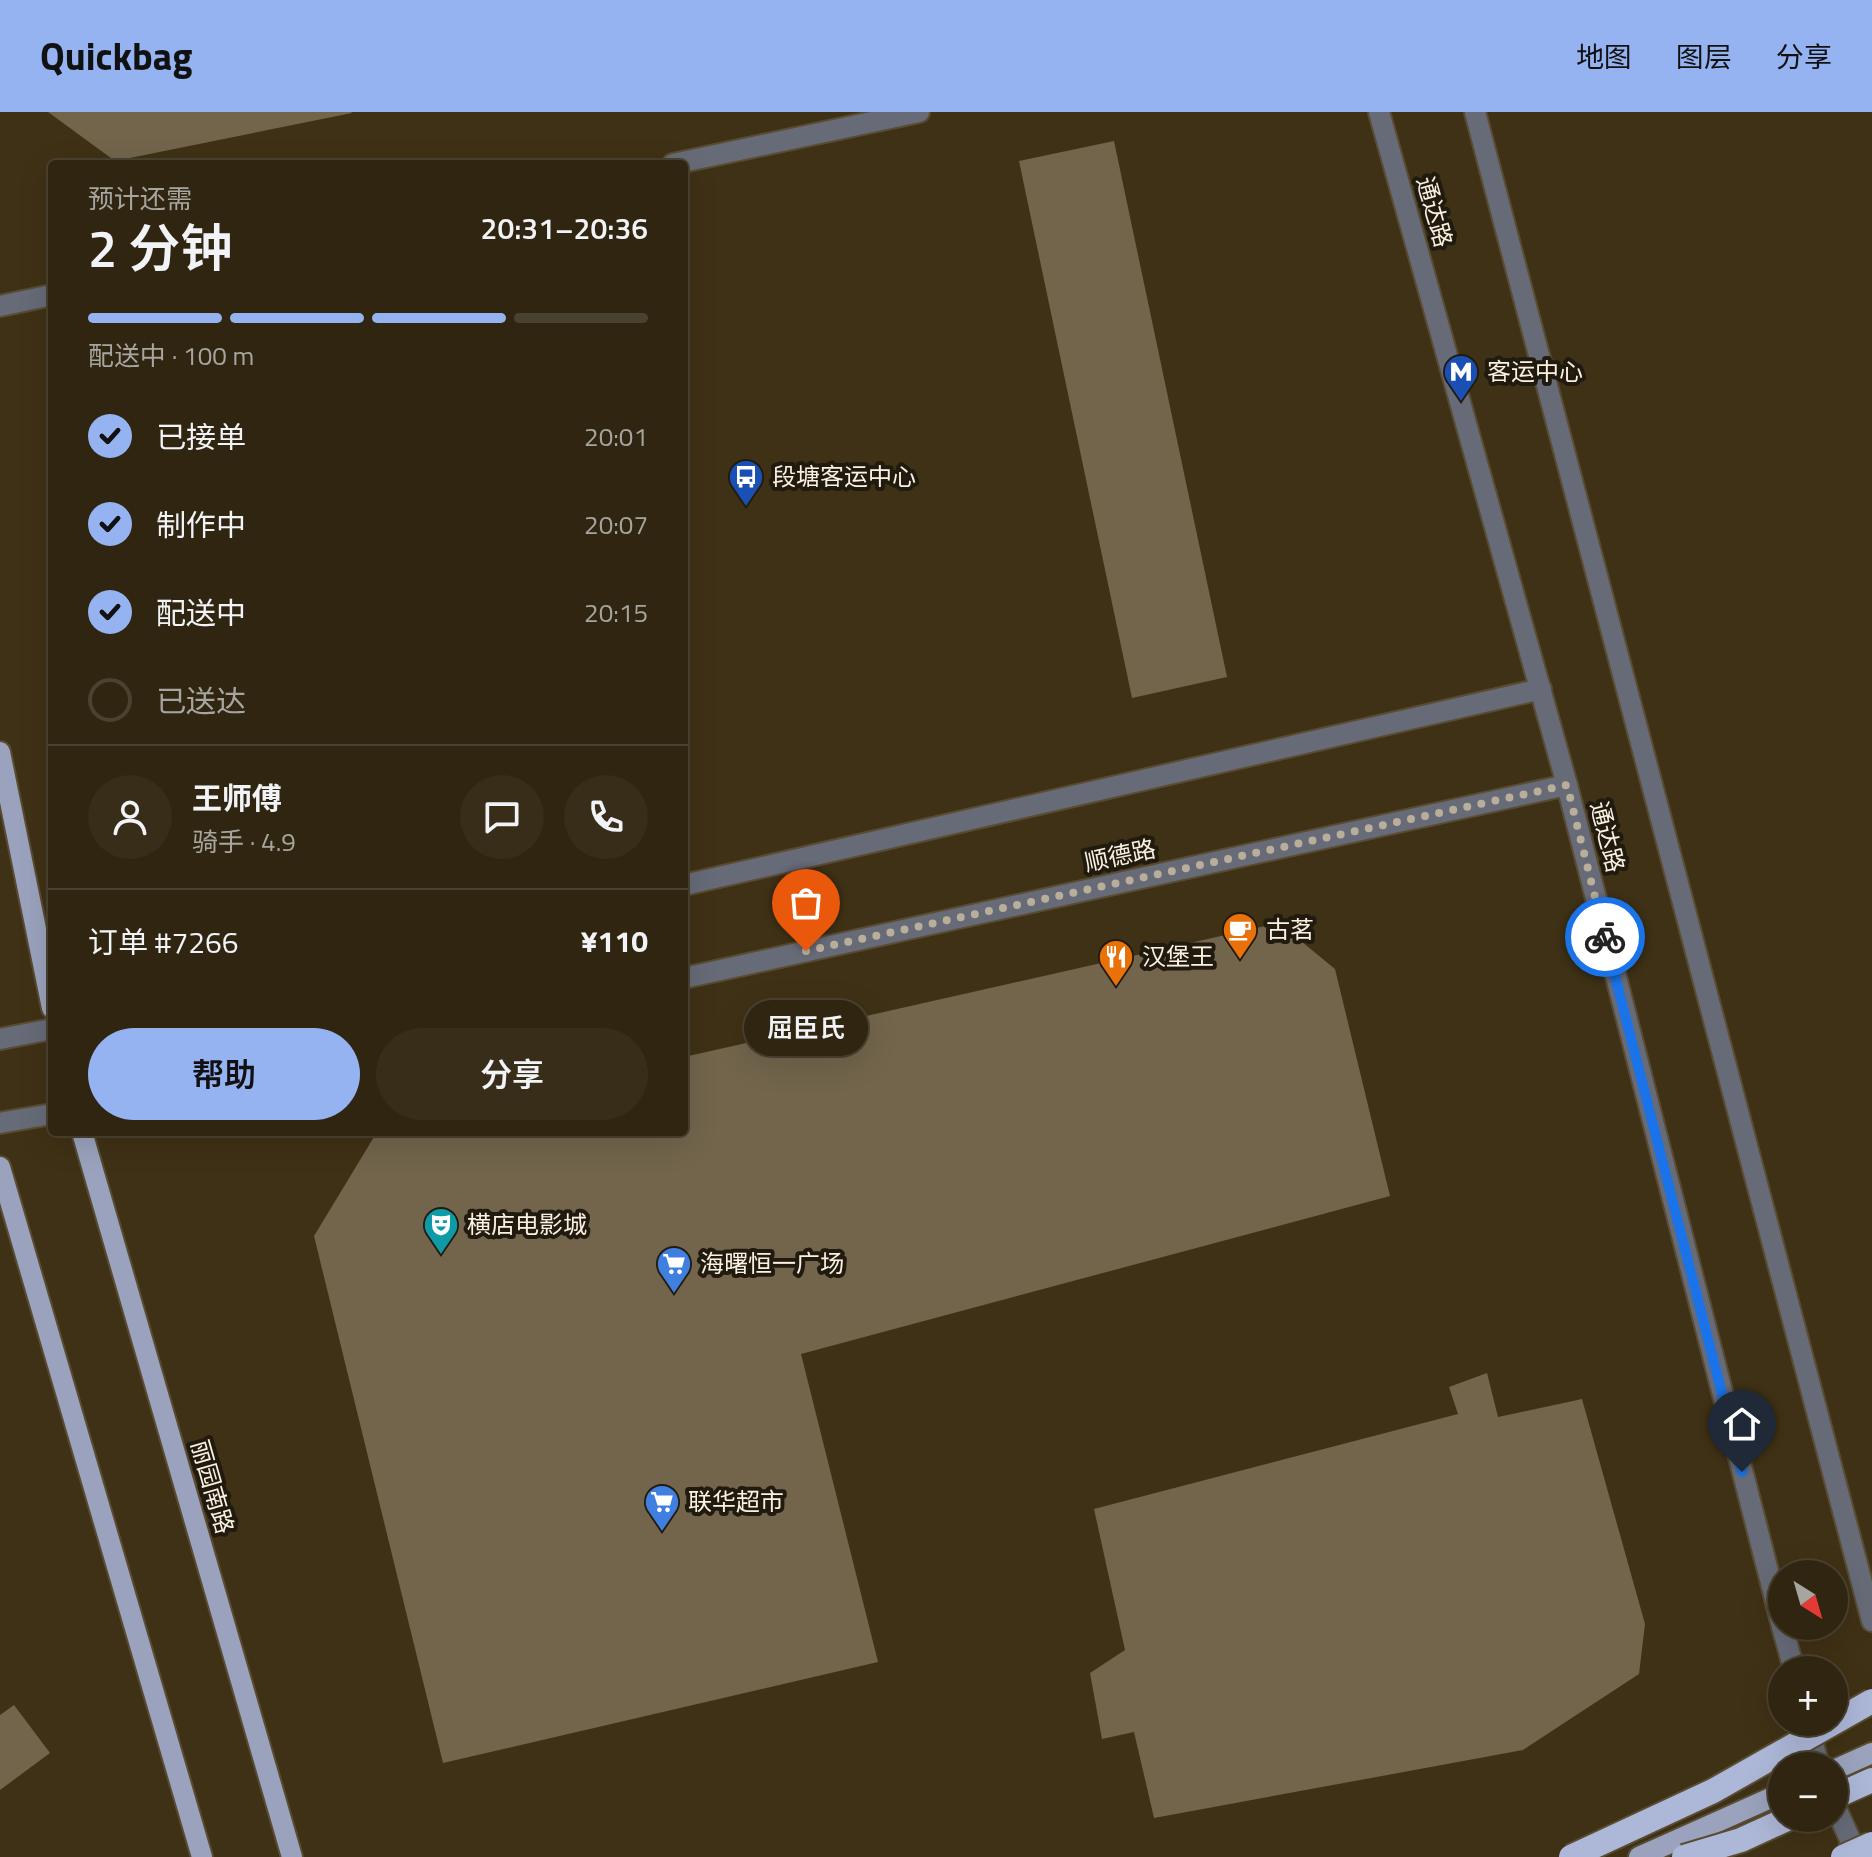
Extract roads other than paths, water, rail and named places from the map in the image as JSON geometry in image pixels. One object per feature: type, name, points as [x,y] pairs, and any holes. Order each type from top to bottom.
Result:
[{"type":"highway","points":[[1571,1857],[1713,1791],[1872,1701]]},
{"type":"highway","points":[[1848,1791],[1872,1780]]},
{"type":"highway","points":[[1684,1857],[1741,1840],[1768,1828]]},
{"type":"highway","points":[[1843,1857],[1872,1844]]},
{"type":"main road","points":[[0,752],[48,988]]},
{"type":"main road","name":"丽园南路","points":[[83,1136],[292,1857]]},
{"type":"main road","points":[[0,1167],[202,1857]]},
{"type":"main road","points":[[1848,1764],[1872,1753]]},
{"type":"main road","points":[[1639,1857],[1768,1799]]},
{"type":"street","points":[[688,161],[919,112]]},
{"type":"street","name":"通达路","points":[[1379,112],[1567,785],[1768,1571]]},
{"type":"street","points":[[1475,112],[1872,1621]]},
{"type":"street","points":[[0,306],[48,296]]},
{"type":"street","points":[[688,884],[1541,689]]},
{"type":"street","name":"顺德路","points":[[688,977],[1567,785]]},
{"type":"street","points":[[0,1039],[48,1030]]},
{"type":"street","points":[[0,1123],[48,1115]]},
{"type":"street","points":[[1847,1832],[1858,1857]]},
{"type":"place","name":"客运中心","points":[[1461,403]]},
{"type":"place","name":"段塘客运中心","points":[[746,508]]},
{"type":"place","name":"屈臣氏","points":[[806,951]]},
{"type":"place","name":"古茗","points":[[1240,961]]},
{"type":"place","name":"汉堡王","points":[[1116,988]]},
{"type":"place","name":"横店电影城","points":[[441,1256]]},
{"type":"place","name":"海曙恒一广场","points":[[674,1295]]},
{"type":"place","name":"联华超市","points":[[662,1533]]}]
